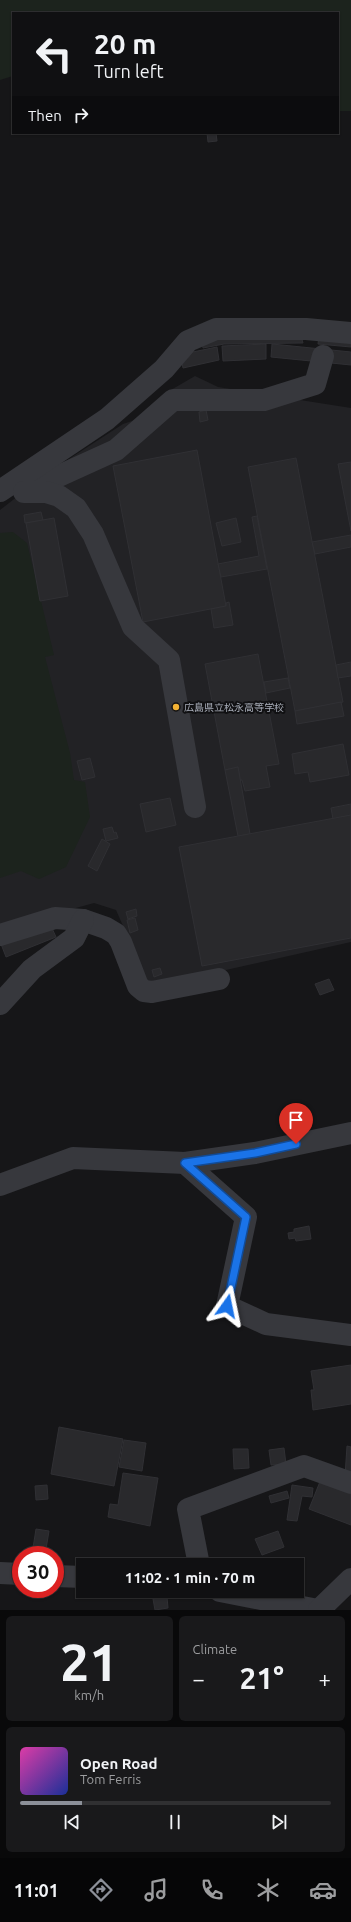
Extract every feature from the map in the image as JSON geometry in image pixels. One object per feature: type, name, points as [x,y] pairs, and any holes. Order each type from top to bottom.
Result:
[{"type":"street","points":[[0,490],[107,419],[164,369],[188,341],[216,329],[306,329],[351,333]]},
{"type":"street","points":[[0,500],[24,492],[116,450],[173,400],[264,400],[315,384],[323,356]]},
{"type":"street","points":[[24,492],[46,492],[59,496],[76,508],[93,534],[133,627],[169,660],[195,807]]},
{"type":"street","points":[[0,934],[55,918],[82,920],[106,928],[116,934],[121,942],[138,986],[144,991],[152,992],[219,979]]},
{"type":"street","points":[[0,1004],[32,969],[74,938],[82,920]]},
{"type":"street","points":[[0,1185],[72,1158],[185,1163],[255,1153],[351,1132]]},
{"type":"street","points":[[185,1163],[246,1217],[227,1306],[266,1324],[351,1335]]},
{"type":"street","points":[[198,1558],[188,1509],[304,1466],[351,1484]]},
{"type":"street","points":[[0,1573],[12,1574]]},
{"type":"street","points":[[64,1576],[76,1577]]},
{"type":"street","points":[[256,1598],[318,1610],[351,1579]]},
{"type":"shaded area","points":[[0,0],[351,0],[351,111],[339,111],[339,12],[12,12],[12,76],[0,80]]},
{"type":"shaded area","name":"広島県立松永高等学校","points":[[195,376],[218,387],[351,408],[351,942],[150,987],[116,910],[94,903],[0,929],[0,510],[49,472],[123,424],[138,419],[164,394]]},
{"type":"shaded area","points":[[13,532],[27,543],[54,655],[45,657],[70,753],[74,780],[85,782],[90,817],[66,867],[39,879],[21,871],[0,878],[0,533]]},
{"type":"building","points":[[207,134],[216,134],[217,141],[208,142]]},
{"type":"building","points":[[222,336],[301,336],[303,343],[224,344],[203,348],[202,341]]},
{"type":"building","points":[[319,336],[351,339],[351,347],[318,344]]},
{"type":"building","points":[[266,344],[266,359],[223,361],[222,346]]},
{"type":"building","points":[[272,344],[351,352],[351,365],[271,357]]},
{"type":"building","points":[[217,347],[219,360],[183,368],[181,359],[189,357],[188,353]]},
{"type":"building","points":[[206,410],[208,420],[200,422],[199,412]]},
{"type":"building","points":[[197,450],[226,606],[143,622],[113,466]]},
{"type":"building","points":[[296,458],[343,702],[295,711],[248,467]]},
{"type":"building","points":[[351,462],[351,531],[338,464]]},
{"type":"building","points":[[41,512],[43,520],[25,523],[24,515]]},
{"type":"building","points":[[257,516],[267,569],[221,577],[218,564],[259,556],[252,517]]},
{"type":"building","points":[[54,518],[68,596],[40,601],[26,523]]},
{"type":"building","points":[[236,518],[241,542],[222,546],[216,523]]},
{"type":"building","points":[[351,535],[351,547],[315,554],[312,542]]},
{"type":"building","points":[[229,602],[233,625],[214,628],[211,609],[226,606],[226,603]]},
{"type":"building","points":[[258,654],[279,764],[266,766],[270,787],[245,791],[242,780],[240,780],[238,767],[225,770],[205,664]]},
{"type":"building","points":[[351,662],[351,676],[338,678],[336,665]]},
{"type":"building","points":[[288,678],[290,688],[266,693],[264,682]]},
{"type":"building","points":[[341,702],[344,716],[297,724],[295,711]]},
{"type":"building","points":[[343,744],[349,775],[310,782],[308,772],[295,774],[292,754]]},
{"type":"building","points":[[90,758],[95,777],[82,780],[77,761]]},
{"type":"building","points":[[238,767],[250,834],[238,836],[225,770]]},
{"type":"building","points":[[170,798],[176,825],[146,832],[140,804]]},
{"type":"building","points":[[351,804],[351,815],[333,819],[331,808]]},
{"type":"building","points":[[351,815],[351,938],[202,966],[179,847]]},
{"type":"building","points":[[112,827],[118,838],[106,841],[103,829]]},
{"type":"building","points":[[102,839],[110,844],[97,871],[88,866]]},
{"type":"building","points":[[136,909],[137,916],[128,919],[126,912]]},
{"type":"building","points":[[135,918],[138,930],[130,933],[127,920]]},
{"type":"building","points":[[51,926],[56,937],[6,957],[1,944]]},
{"type":"building","points":[[160,968],[162,974],[154,977],[152,970]]},
{"type":"building","points":[[329,979],[334,990],[320,995],[315,984]]},
{"type":"building","points":[[309,1226],[311,1239],[296,1241],[295,1238],[289,1239],[288,1233],[294,1232],[294,1229]]},
{"type":"building","points":[[351,1365],[351,1404],[313,1410],[311,1390],[314,1390],[311,1371]]},
{"type":"building","points":[[59,1427],[123,1439],[114,1486],[51,1474]]},
{"type":"building","points":[[124,1440],[146,1443],[142,1471],[119,1467]]},
{"type":"building","points":[[347,1446],[351,1447],[351,1476],[345,1476]]},
{"type":"building","points":[[284,1448],[286,1464],[271,1465],[269,1450]]},
{"type":"building","points":[[233,1449],[248,1449],[249,1468],[234,1469]]},
{"type":"building","points":[[123,1473],[158,1478],[150,1526],[108,1517],[110,1504],[118,1505]]},
{"type":"building","points":[[321,1479],[351,1490],[351,1525],[309,1509]]},
{"type":"building","points":[[47,1485],[48,1499],[36,1500],[35,1486]]},
{"type":"building","points":[[292,1485],[313,1488],[312,1497],[302,1496],[297,1521],[287,1520]]},
{"type":"building","points":[[287,1491],[289,1498],[271,1503],[269,1496]]},
{"type":"building","points":[[36,1529],[49,1531],[46,1546],[33,1546]]},
{"type":"building","points":[[278,1531],[284,1547],[262,1555],[255,1539]]},
{"type":"building","points":[[167,1598],[168,1608],[155,1610],[153,1599]]},
{"type":"place","name":"広島県立松永高等学校","points":[[176,707]]},
{"type":"route","points":[[227,1306],[246,1217],[185,1163],[255,1153],[296,1144]]}]
